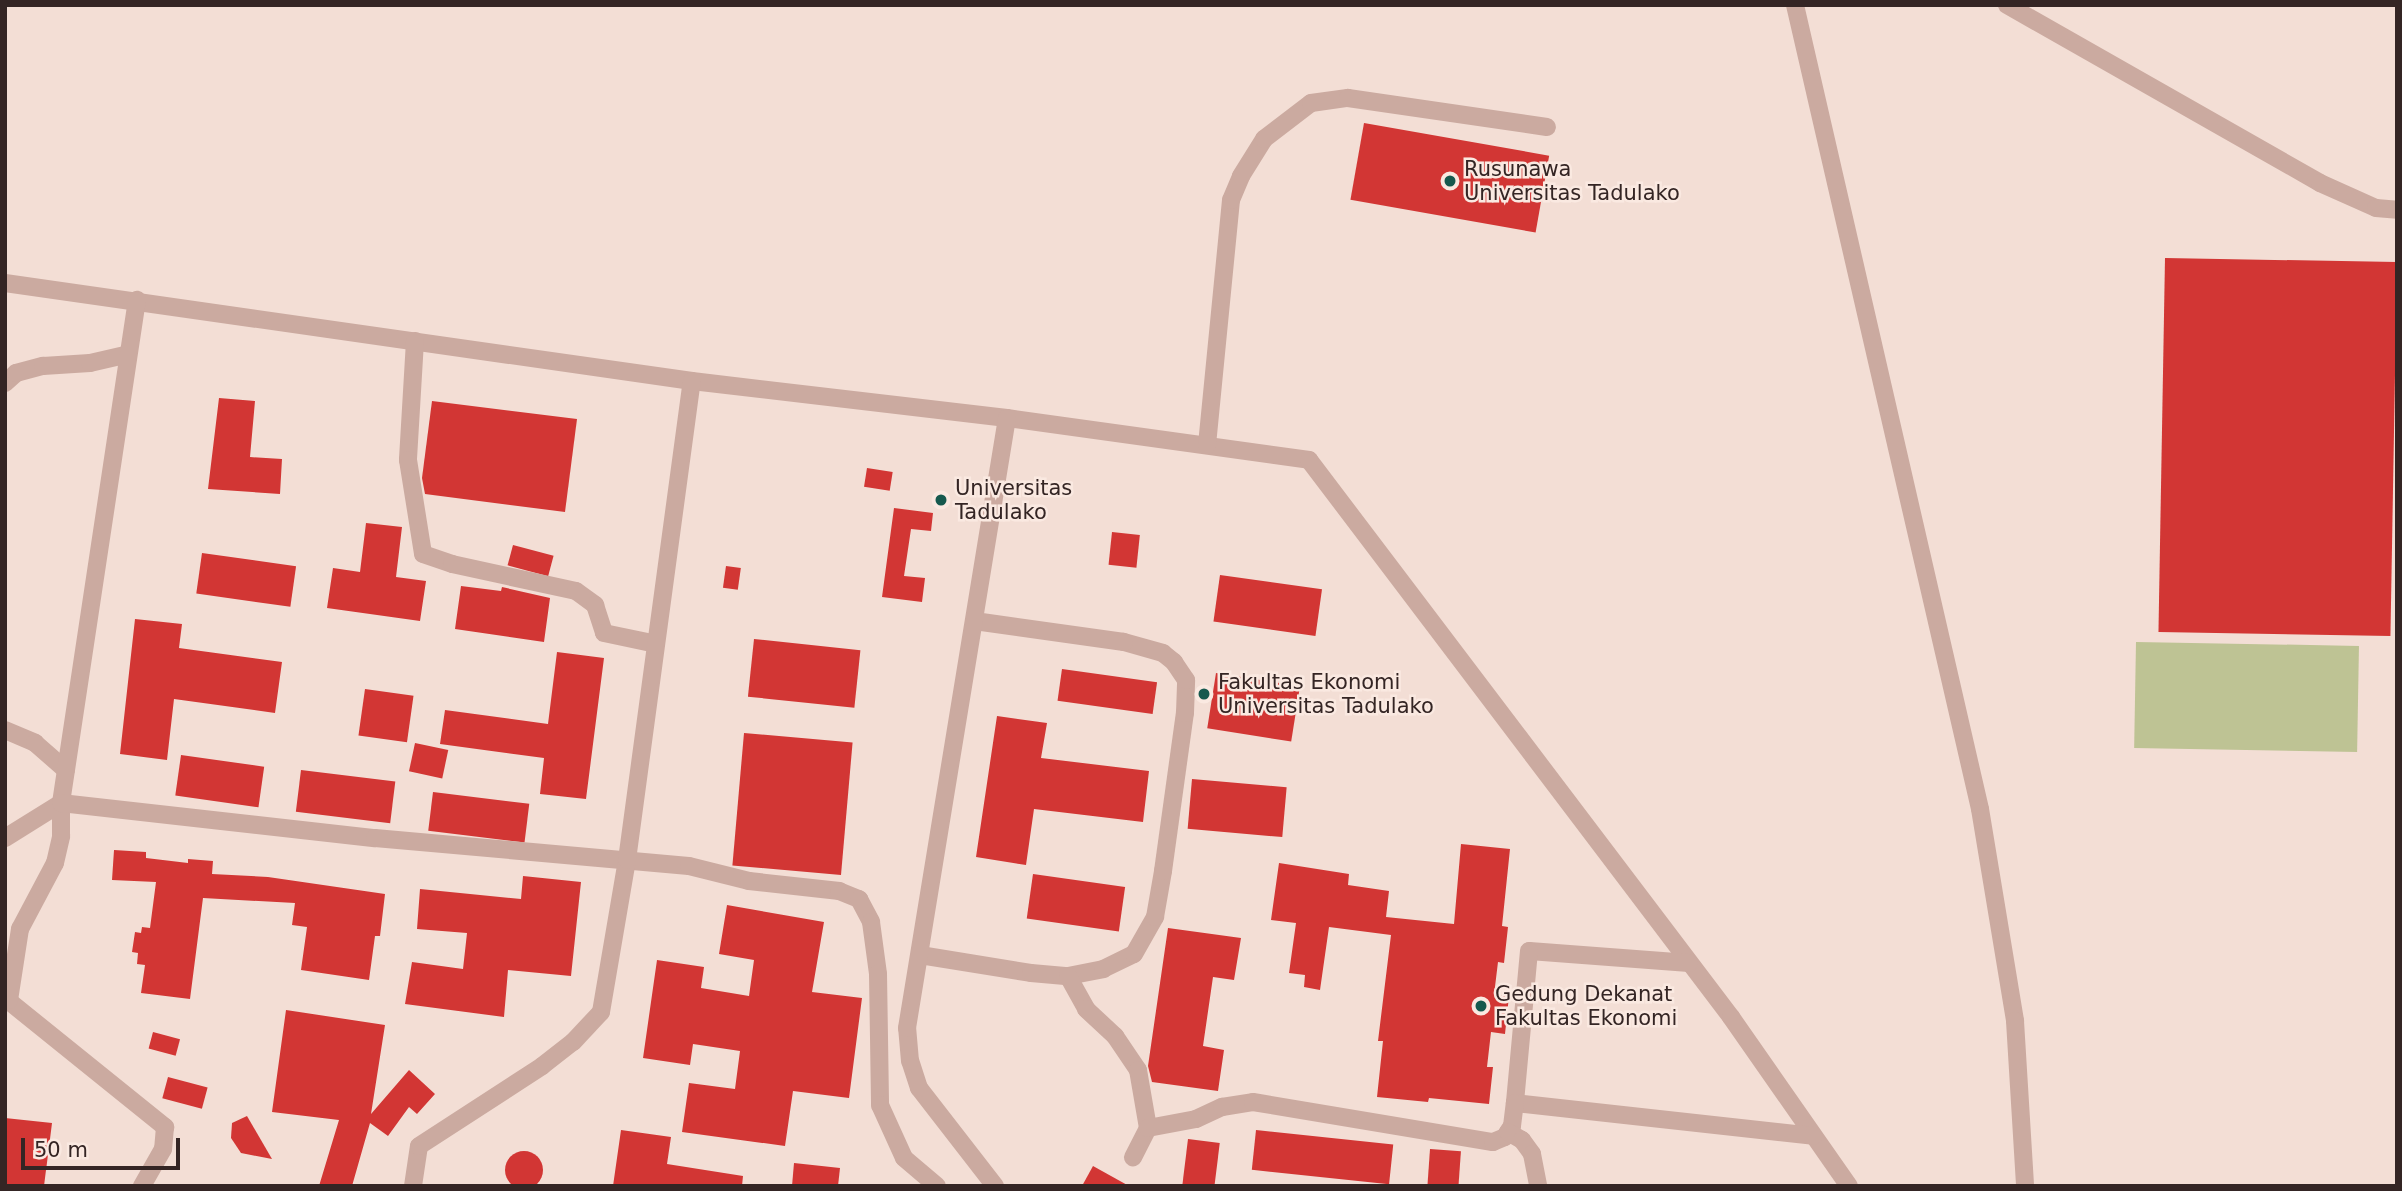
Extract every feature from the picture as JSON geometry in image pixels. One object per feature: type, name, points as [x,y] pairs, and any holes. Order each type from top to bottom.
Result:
[{"type":"street","points":[[1795,5],[1980,809],[2015,1021],[2025,1186]]},
{"type":"street","points":[[2007,5],[2320,183],[2376,208],[2397,210]]},
{"type":"street","points":[[1207,445],[1231,200],[1241,176],[1264,139],[1311,103],[1348,97],[1547,127]]},
{"type":"street","points":[[5,283],[692,381],[1007,418],[1308,460],[1731,1017],[1849,1186]]},
{"type":"street","points":[[136,300],[61,803],[61,836],[55,863],[20,929],[7,999],[165,1127],[163,1149],[142,1186]]},
{"type":"street","points":[[415,341],[408,460],[423,554],[452,564],[576,591],[595,605],[604,634],[656,644]]},
{"type":"street","points":[[5,383],[16,373],[43,366],[90,363],[128,354]]},
{"type":"street","points":[[413,1186],[419,1146],[542,1066],[573,1042],[601,1012],[627,860],[692,381]]},
{"type":"street","points":[[995,1186],[919,1088],[910,1062],[907,1028],[1007,418]]},
{"type":"street","points":[[919,955],[1031,973],[1068,976],[1103,970],[1134,954],[1155,917],[1183,726],[1186,680],[1163,653],[1125,642],[974,621]]},
{"type":"street","points":[[5,730],[35,743],[66,770]]},
{"type":"street","points":[[5,838],[61,803],[375,838],[689,866],[749,881],[839,891],[859,899],[871,922],[878,974],[880,1105],[904,1158],[937,1186]]},
{"type":"street","points":[[1148,1128],[1196,1119],[1222,1107],[1253,1102],[1493,1142],[1505,1137],[1508,1132],[1515,1103],[1529,951],[1689,963]]},
{"type":"street","points":[[1068,976],[1086,1009],[1115,1037],[1138,1070],[1148,1128],[1133,1157]]},
{"type":"street","points":[[1515,1103],[1813,1136]]},
{"type":"street","points":[[1508,1132],[1521,1140],[1532,1154],[1538,1186]]},
{"type":"green space","points":[[2136,642],[2359,646],[2357,752],[2134,748]]},
{"type":"building","name":"Rusunawa Universitas Tadulako","points":[[1364,123],[1549,156],[1536,232],[1350,200]]},
{"type":"building","points":[[2165,258],[2397,262],[2390,636],[2158,632]]},
{"type":"building","points":[[219,398],[255,401],[250,457],[282,459],[280,494],[208,489]]},
{"type":"building","points":[[432,401],[577,419],[565,512],[425,494],[422,478]]},
{"type":"building","points":[[867,468],[893,472],[890,491],[864,487]]},
{"type":"building","points":[[894,508],[933,513],[931,531],[911,529],[904,576],[925,578],[922,602],[882,597]]},
{"type":"building","points":[[366,523],[402,527],[396,577],[426,581],[420,621],[327,608],[333,568],[360,572]]},
{"type":"building","points":[[1112,532],[1140,535],[1136,568],[1109,565]]},
{"type":"building","points":[[513,545],[554,556],[548,576],[508,565]]},
{"type":"building","points":[[202,553],[296,566],[290,607],[196,594]]},
{"type":"building","points":[[726,566],[741,568],[738,590],[723,588]]},
{"type":"building","points":[[1220,575],[1322,589],[1315,636],[1213,622]]},
{"type":"building","points":[[461,586],[501,591],[502,587],[550,598],[544,642],[455,629]]},
{"type":"building","points":[[135,619],[182,624],[179,648],[282,662],[275,713],[174,699],[167,760],[120,754]]},
{"type":"building","points":[[754,639],[860,650],[854,708],[748,697]]},
{"type":"building","points":[[557,652],[604,658],[586,799],[540,794],[544,758],[440,744],[445,710],[548,724]]},
{"type":"building","points":[[1062,669],[1157,682],[1153,714],[1058,701]]},
{"type":"building","points":[[1216,673],[1300,686],[1291,742],[1207,728]]},
{"type":"building","points":[[365,689],[414,696],[407,742],[358,736]]},
{"type":"building","points":[[997,716],[1047,723],[1041,758],[1149,771],[1143,822],[1034,809],[1026,865],[976,857]]},
{"type":"building","points":[[744,733],[853,742],[841,875],[732,865]]},
{"type":"building","points":[[415,743],[448,750],[442,778],[409,771]]},
{"type":"building","points":[[181,755],[264,767],[258,807],[175,796]]},
{"type":"building","points":[[301,770],[395,782],[390,823],[296,812]]},
{"type":"building","points":[[1192,779],[1287,787],[1282,837],[1188,829]]},
{"type":"building","points":[[433,792],[529,804],[525,843],[428,831]]},
{"type":"building","points":[[1461,844],[1510,849],[1502,926],[1508,927],[1504,963],[1498,962],[1494,995],[1509,996],[1505,1034],[1491,1032],[1487,1067],[1493,1067],[1489,1104],[1429,1098],[1428,1102],[1377,1097],[1383,1041],[1378,1041],[1391,935],[1329,927],[1320,990],[1304,987],[1305,975],[1289,973],[1296,923],[1271,920],[1279,863],[1349,874],[1348,885],[1389,891],[1386,917],[1454,924]]},
{"type":"building","points":[[114,850],[146,852],[146,858],[188,863],[188,859],[213,861],[212,874],[268,877],[385,894],[380,936],[375,936],[369,980],[301,970],[307,927],[292,925],[295,903],[203,898],[190,999],[141,993],[145,965],[137,964],[138,953],[132,952],[135,932],[141,933],[142,927],[150,928],[156,882],[112,880]]},
{"type":"building","points":[[1033,874],[1125,887],[1119,932],[1027,919]]},
{"type":"building","points":[[523,876],[581,882],[571,976],[508,970],[504,1017],[405,1004],[412,962],[463,969],[467,933],[417,929],[420,889],[521,899]]},
{"type":"building","points":[[727,905],[824,922],[812,992],[862,998],[849,1098],[793,1091],[785,1146],[682,1132],[689,1083],[735,1089],[740,1051],[693,1044],[690,1065],[643,1058],[657,960],[704,967],[701,988],[749,996],[754,960],[719,954]]},
{"type":"building","points":[[1168,928],[1241,938],[1234,980],[1213,977],[1203,1046],[1224,1050],[1218,1091],[1152,1082],[1148,1066]]},
{"type":"building","points":[[286,1010],[385,1025],[371,1114],[409,1070],[435,1094],[417,1114],[409,1107],[388,1136],[370,1123],[352,1186],[319,1186],[339,1120],[272,1112]]},
{"type":"building","points":[[153,1032],[180,1039],[176,1056],[149,1048]]},
{"type":"building","points":[[168,1077],[208,1088],[202,1109],[162,1098]]},
{"type":"building","points":[[247,1116],[272,1159],[241,1153],[231,1138],[232,1123]]},
{"type":"building","points":[[5,1118],[52,1123],[44,1186],[5,1186]]},
{"type":"building","points":[[621,1130],[671,1137],[667,1164],[743,1176],[742,1186],[613,1186]]},
{"type":"building","points":[[1256,1130],[1393,1144],[1389,1184],[1252,1170]]},
{"type":"building","points":[[1188,1139],[1220,1143],[1214,1186],[1182,1186]]},
{"type":"building","points":[[1430,1149],[1461,1151],[1458,1186],[1427,1186]]},
{"type":"building","points":[[524,1151],[537,1157],[543,1170],[537,1183],[524,1189],[511,1183],[505,1170],[511,1157]]},
{"type":"building","points":[[794,1163],[840,1168],[838,1186],[792,1186]]},
{"type":"building","points":[[1093,1166],[1129,1186],[1082,1186]]},
{"type":"place","name":"Rusunawa Universitas Tadulako","points":[[1450,181]]},
{"type":"place","name":"Universitas Tadulako","points":[[941,500]]},
{"type":"place","name":"Fakultas Ekonomi Universitas Tadulako","points":[[1204,694]]},
{"type":"place","name":"Gedung Dekanat Fakultas Ekonomi","points":[[1481,1006]]}]
